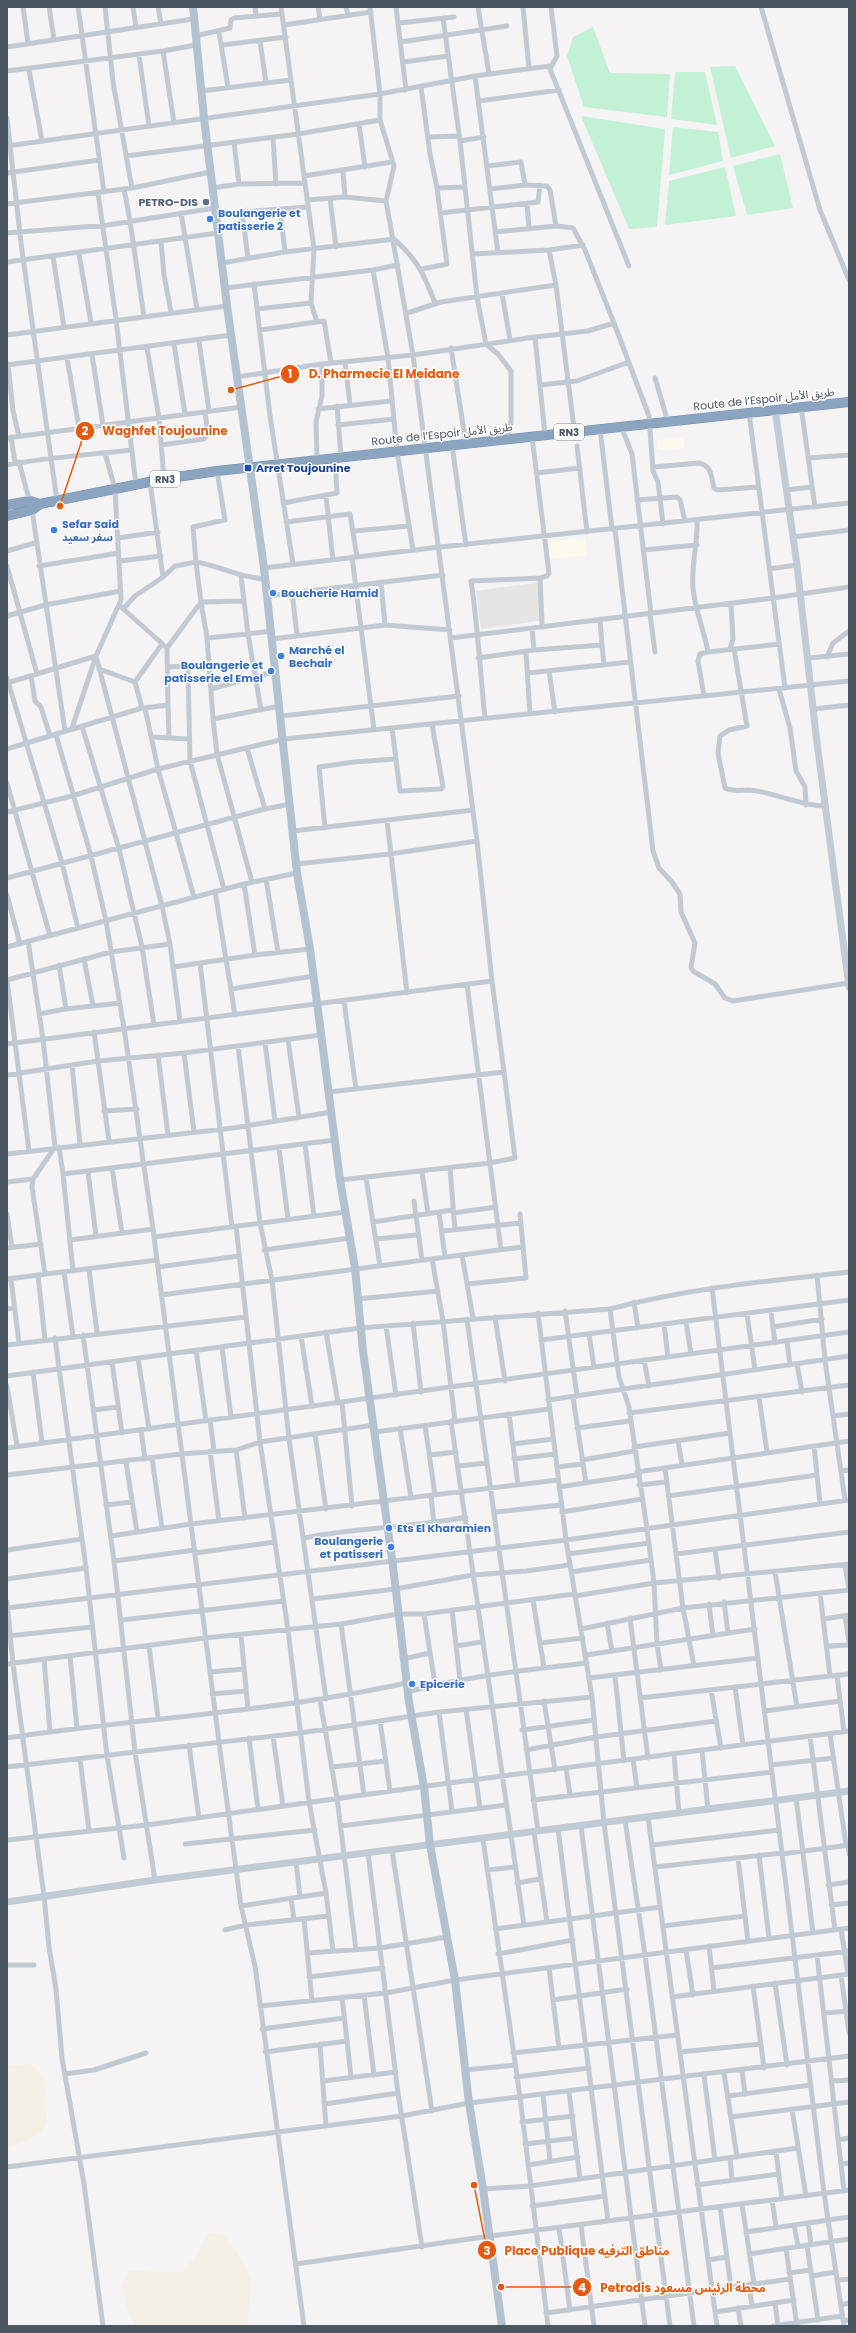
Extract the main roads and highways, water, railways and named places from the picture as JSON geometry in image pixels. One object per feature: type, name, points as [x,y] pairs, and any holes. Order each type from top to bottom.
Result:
[{"type":"highway","name":"Route de l’Espoir طريق الأمل","points":[[7,506],[30,501],[40,504],[164,479],[217,471],[668,422],[749,411],[849,402]]},
{"type":"highway","name":"Route de l’Espoir طريق الأمل","points":[[7,516],[32,510],[40,504]]},
{"type":"main road","points":[[193,7],[193,19],[212,188],[231,336],[264,568],[282,716],[297,873],[318,1004],[332,1112],[334,1140],[355,1268],[360,1328],[395,1589],[407,1692],[424,1787],[430,1845],[455,1980],[469,2103],[490,2236],[502,2326]]},
{"type":"place","name":"PETRO-DIS","points":[[206,202]]},
{"type":"place","name":"Boulangerie et patisserie 2","points":[[210,219]]},
{"type":"place","name":"D. Pharmecie El Meidane","points":[[231,390]]},
{"type":"place","name":"Arret Toujounine","points":[[248,468]]},
{"type":"place","name":"Waghfet Toujounine","points":[[60,506]]},
{"type":"place","name":"Sefar Said سفر سعيد","points":[[54,530]]},
{"type":"place","name":"Boucherie Hamid","points":[[273,593]]},
{"type":"place","name":"Marché el Bechair","points":[[281,656]]},
{"type":"place","name":"Boulangerie et patisserie el Emel","points":[[271,671]]},
{"type":"place","name":"Ets El Kharamien","points":[[389,1528]]},
{"type":"place","name":"Boulangerie et patisseri","points":[[391,1547]]},
{"type":"place","name":"Epicerie","points":[[412,1684]]},
{"type":"place","name":"Place Publique مناطق الترفيه","points":[[474,2185]]},
{"type":"place","name":"Petrodis محطة الرئيس مسعود","points":[[501,2287]]}]
